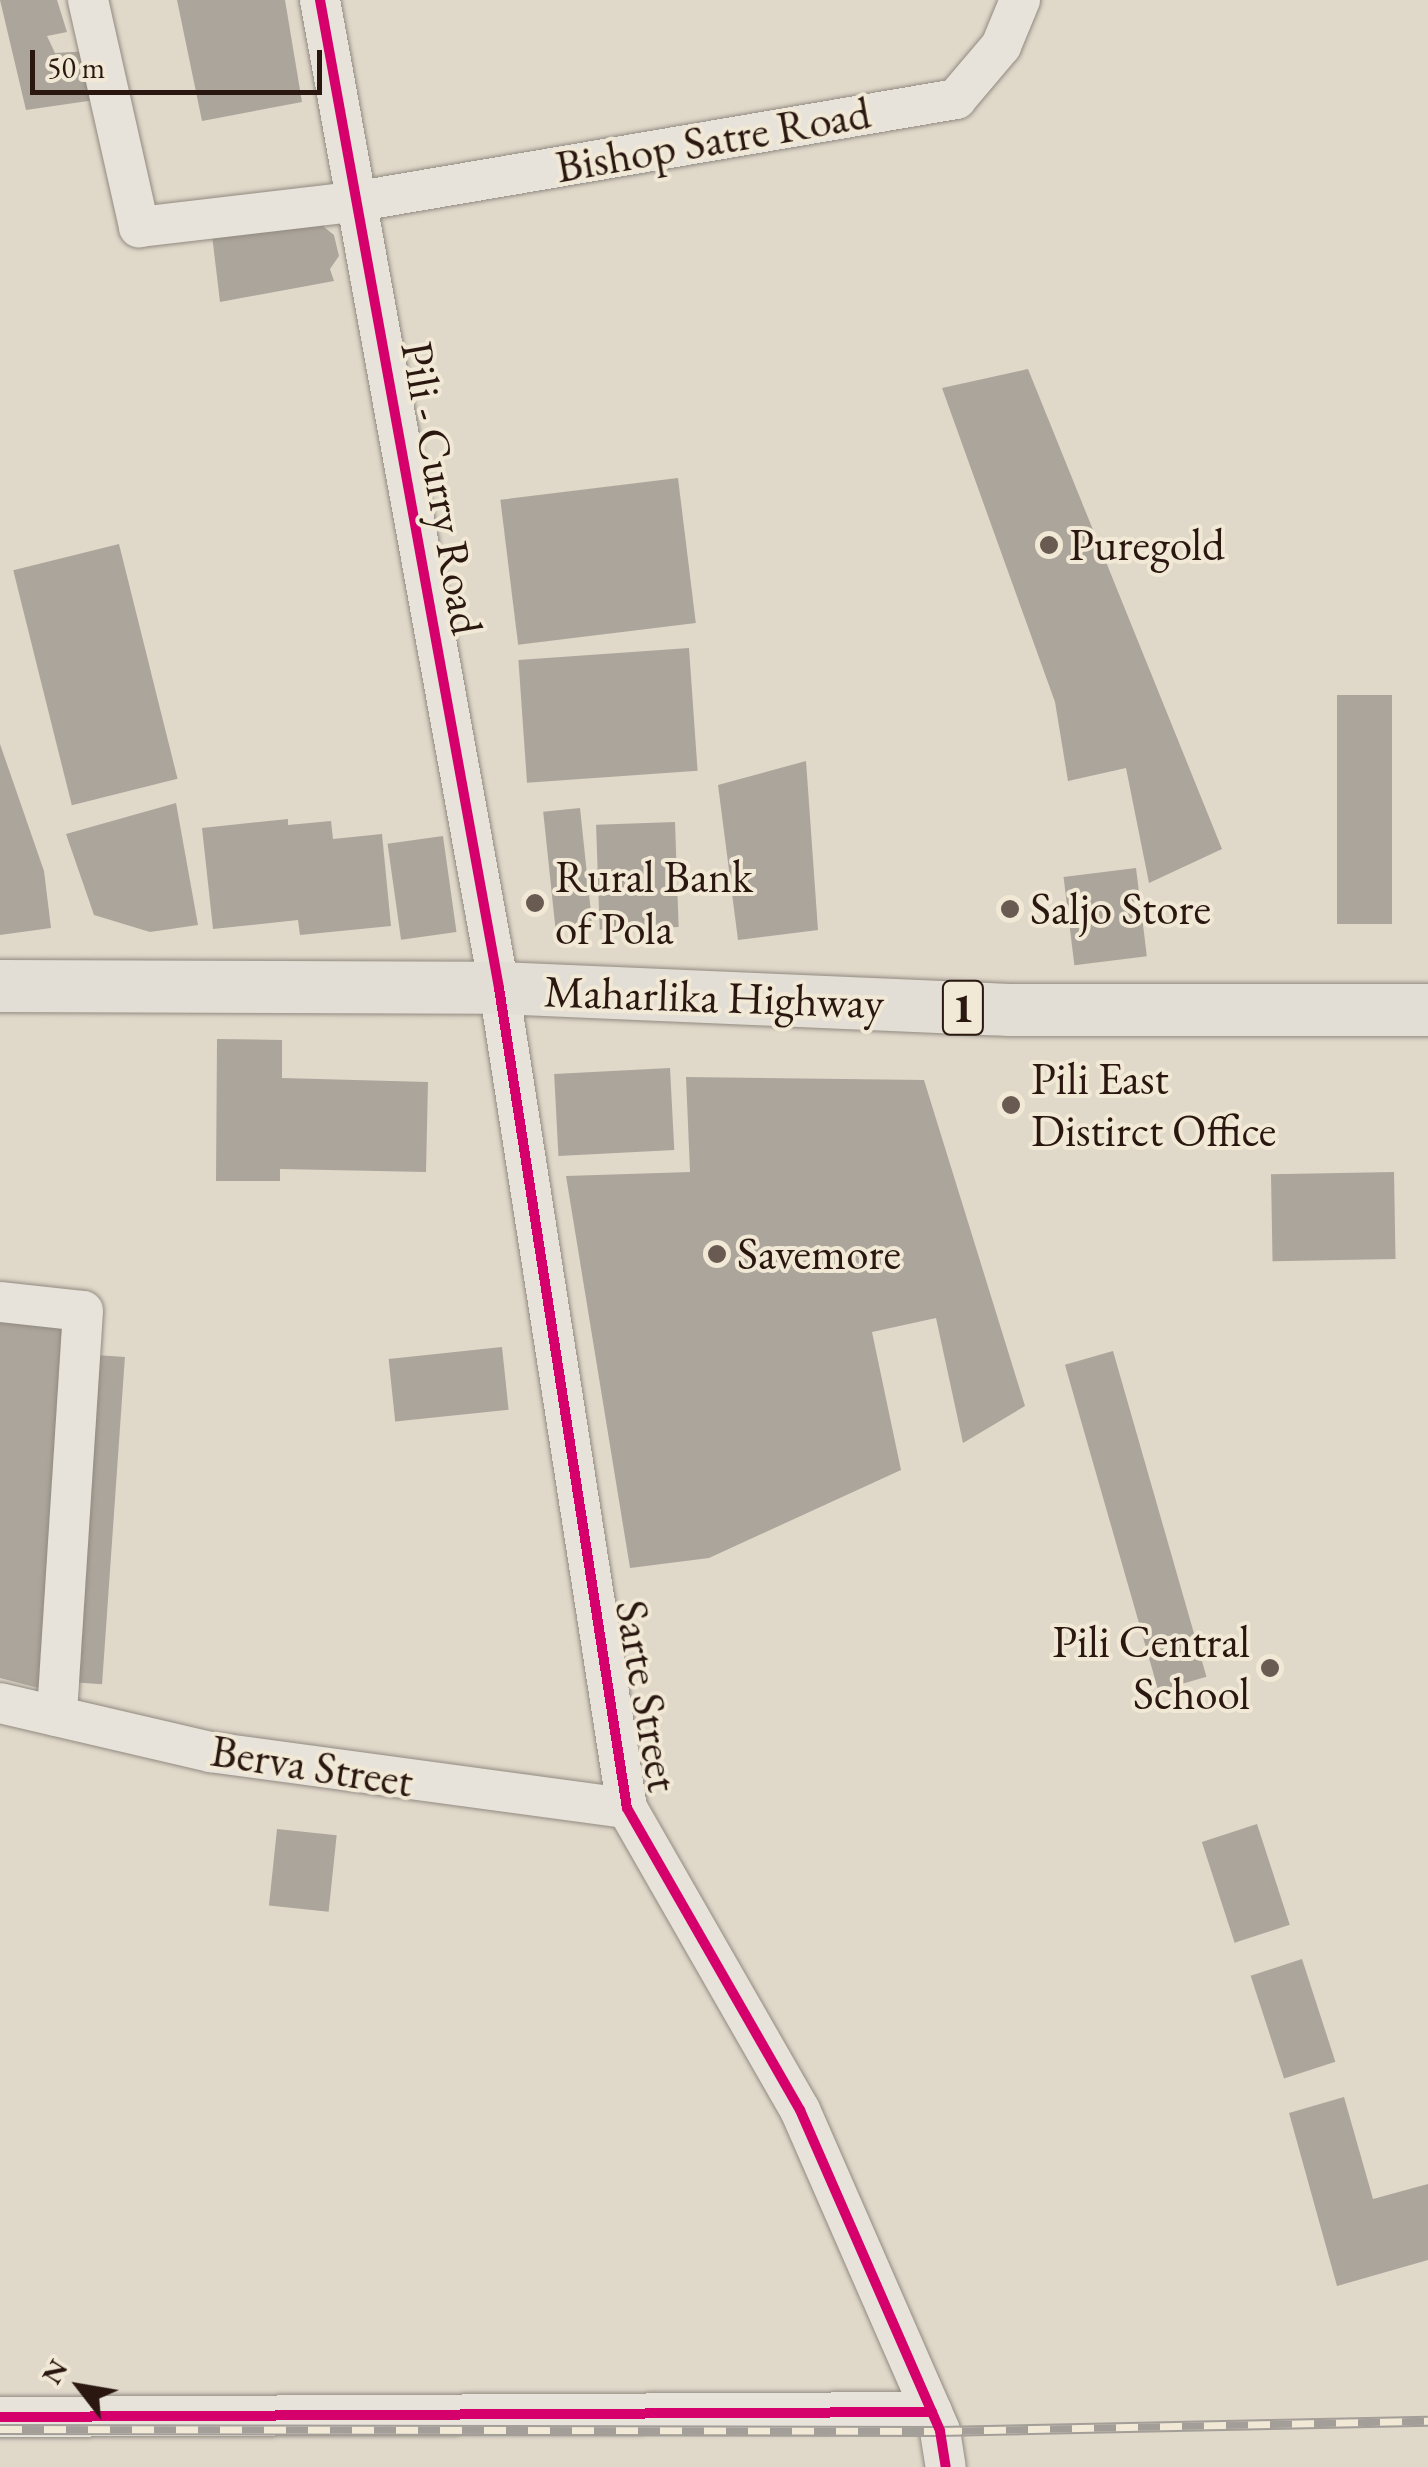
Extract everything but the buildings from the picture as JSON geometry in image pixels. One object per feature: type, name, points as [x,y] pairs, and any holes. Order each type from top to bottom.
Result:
[{"type":"main road","name":"Maharlika Highway","points":[[0,986],[499,988],[1010,1010],[1428,1010]]},
{"type":"street","name":"Bishop Satre Road","points":[[88,0],[139,227],[354,202],[956,99],[1001,46],[1020,0]]},
{"type":"street","name":"Pili - Curry Road","points":[[320,0],[499,988]]},
{"type":"street","name":"Sarte Street","points":[[499,988],[626,1808],[800,2110],[932,2412],[946,2467]]},
{"type":"street","points":[[0,1302],[84,1310],[57,1716]]},
{"type":"street","name":"Berva Street","points":[[0,1703],[211,1752],[626,1808]]},
{"type":"street","points":[[0,2417],[932,2412]]},
{"type":"railway","points":[[0,2429],[940,2431],[1428,2421]]},
{"type":"cycle path","points":[[320,0],[499,988],[627,1808],[800,2110],[940,2431],[946,2467]]},
{"type":"cycle path","points":[[0,2417],[932,2412]]},
{"type":"place","name":"Puregold","points":[[1049,545]]},
{"type":"place","name":"Rural Bank of Pola","points":[[535,903]]},
{"type":"place","name":"Saljo Store","points":[[1010,909]]},
{"type":"place","name":"Pili East Distirct Office","points":[[1011,1105]]},
{"type":"place","name":"Savemore","points":[[717,1254]]},
{"type":"place","name":"Pili Central School","points":[[1270,1668]]}]
